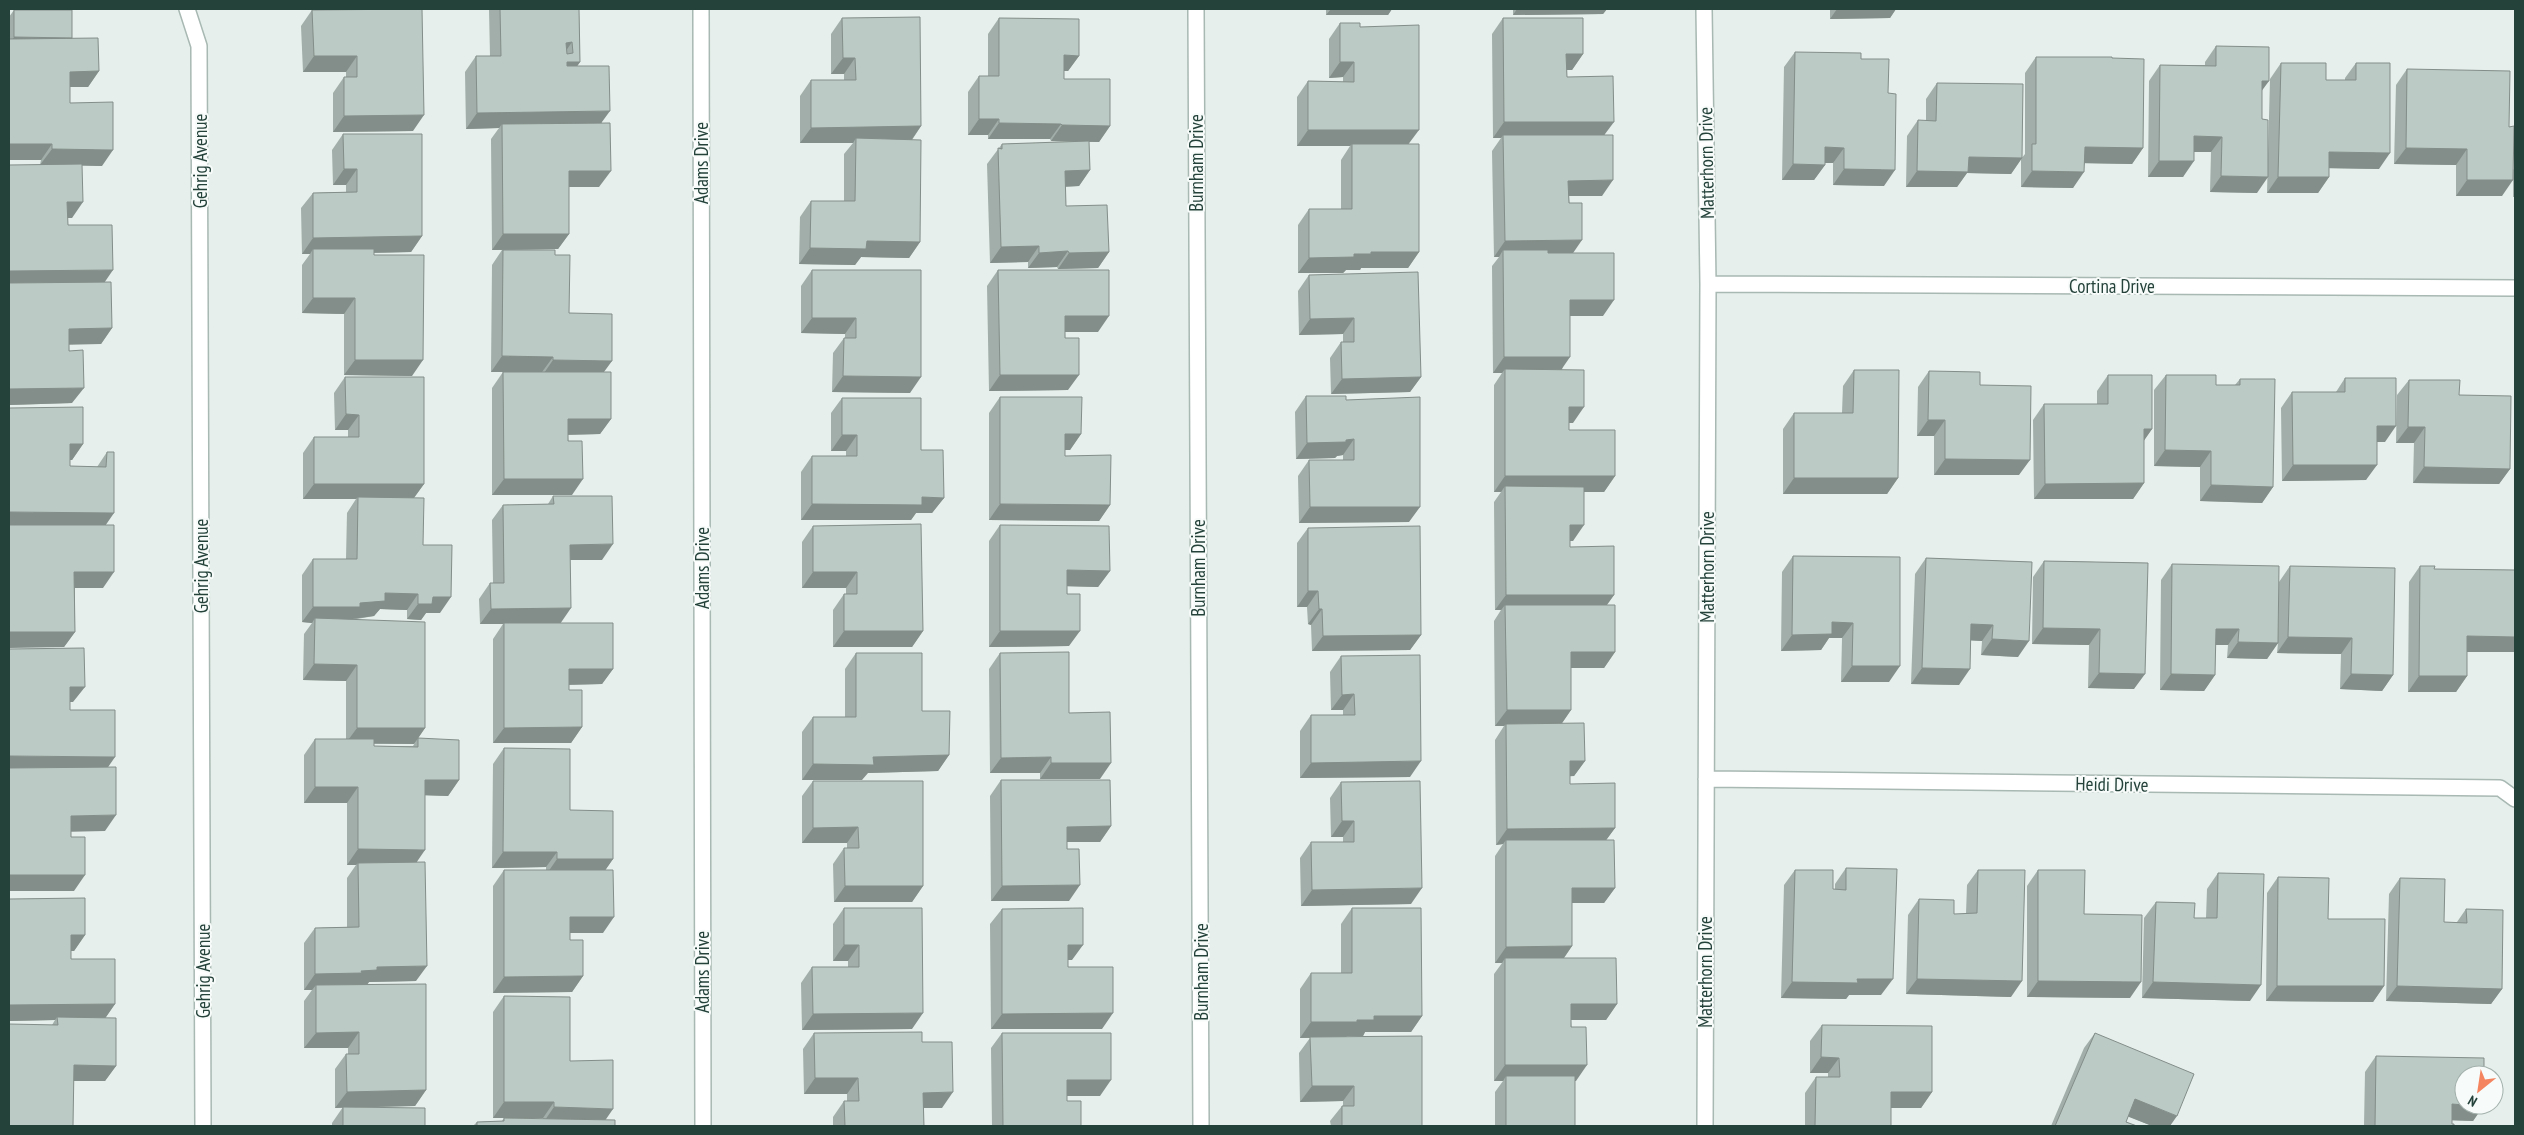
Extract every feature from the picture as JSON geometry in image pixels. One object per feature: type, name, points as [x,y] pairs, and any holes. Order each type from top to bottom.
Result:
[{"type":"street","name":"Gehrig Avenue","points":[[187,9],[200,46],[203,1126]]},
{"type":"street","name":"Adams Drive","points":[[700,9],[702,1126]]},
{"type":"street","name":"Burnham Drive","points":[[1196,9],[1201,1126]]},
{"type":"street","name":"Matterhorn Drive","points":[[1704,9],[1708,284],[1705,1126]]},
{"type":"street","name":"Cortina Drive","points":[[1708,284],[2515,288]]},
{"type":"street","name":"Heidi Drive","points":[[1706,779],[2500,788],[2515,799]]},
{"type":"building","points":[[422,9],[424,115],[344,116],[344,77],[357,77],[357,56],[314,56],[312,10]]},
{"type":"building","points":[[500,9],[579,9],[580,62],[567,62],[567,66],[609,66],[610,111],[477,113],[476,56],[501,56]],"holes":[[[572,42],[573,53],[567,54],[566,43]]]},
{"type":"building","points":[[14,10],[72,10],[72,38],[14,37]]},
{"type":"building","points":[[920,17],[921,126],[811,128],[811,80],[856,80],[855,58],[843,58],[842,18]]},
{"type":"building","points":[[999,18],[1079,19],[1079,56],[1064,55],[1064,79],[1110,79],[1110,126],[999,123],[999,119],[979,119],[979,76],[999,76]]},
{"type":"building","points":[[1503,18],[1583,18],[1583,54],[1566,54],[1567,77],[1613,76],[1614,122],[1504,122]]},
{"type":"building","points":[[1340,23],[1360,23],[1360,27],[1419,25],[1419,130],[1308,130],[1308,81],[1354,82],[1354,62],[1340,62]]},
{"type":"building","points":[[98,38],[99,71],[70,72],[70,103],[113,102],[113,150],[52,149],[52,144],[9,144],[9,39]]},
{"type":"building","points":[[2216,46],[2269,47],[2269,81],[2262,81],[2262,119],[2268,120],[2268,177],[2221,176],[2222,137],[2194,136],[2194,161],[2159,161],[2160,65],[2216,66]]},
{"type":"building","points":[[1795,52],[1861,53],[1861,59],[1889,59],[1888,93],[1896,94],[1895,170],[1844,169],[1844,148],[1825,147],[1825,165],[1793,164]]},
{"type":"building","points":[[2036,57],[2144,59],[2143,148],[2085,147],[2084,172],[2032,171],[2032,144],[2036,144]]},
{"type":"building","points":[[2281,63],[2326,63],[2326,80],[2356,80],[2356,63],[2390,63],[2390,153],[2329,152],[2329,177],[2278,177]]},
{"type":"building","points":[[2407,69],[2510,71],[2509,127],[2514,126],[2513,180],[2467,180],[2467,149],[2406,148]]},
{"type":"building","points":[[1937,83],[2023,84],[2022,158],[1969,157],[1968,172],[1917,171],[1918,120],[1936,121]]},
{"type":"building","points":[[610,123],[611,171],[569,171],[569,234],[503,234],[502,124]]},
{"type":"building","points":[[343,134],[422,134],[422,236],[313,238],[313,193],[357,192],[357,169],[344,169]]},
{"type":"building","points":[[1503,135],[1613,135],[1613,180],[1568,181],[1569,203],[1582,203],[1582,240],[1505,241]]},
{"type":"building","points":[[856,138],[921,140],[920,242],[867,241],[866,249],[810,248],[811,201],[855,201]]},
{"type":"building","points":[[1089,141],[1090,170],[1065,171],[1066,206],[1107,205],[1109,252],[1069,253],[1068,251],[1039,253],[1039,246],[1001,247],[998,148],[1002,149],[1002,144]]},
{"type":"building","points":[[1352,144],[1419,144],[1419,252],[1371,252],[1371,254],[1354,254],[1354,257],[1309,258],[1309,209],[1352,209]]},
{"type":"building","points":[[82,164],[83,202],[67,202],[68,225],[112,225],[113,270],[9,271],[9,165]]},
{"type":"building","points":[[313,249],[374,249],[374,255],[424,255],[423,360],[355,360],[355,298],[313,298]]},
{"type":"building","points":[[503,250],[555,250],[555,255],[570,255],[569,313],[612,314],[612,361],[553,360],[553,357],[502,356]]},
{"type":"building","points":[[1503,250],[1548,250],[1548,253],[1614,253],[1614,300],[1570,300],[1570,357],[1504,357]]},
{"type":"building","points":[[812,270],[921,270],[921,377],[843,376],[844,338],[856,338],[856,318],[812,318]]},
{"type":"building","points":[[998,270],[1109,270],[1109,316],[1065,316],[1065,338],[1079,338],[1079,375],[1000,375]]},
{"type":"building","points":[[1418,272],[1421,377],[1342,379],[1341,342],[1354,342],[1354,318],[1310,319],[1309,275]]},
{"type":"building","points":[[111,282],[112,328],[69,329],[69,351],[83,350],[84,388],[9,389],[9,283]]},
{"type":"building","points":[[1505,369],[1584,370],[1584,407],[1569,407],[1569,430],[1615,430],[1615,476],[1505,476]]},
{"type":"building","points":[[1854,370],[1899,370],[1898,478],[1794,478],[1794,413],[1853,413]]},
{"type":"building","points":[[1929,371],[1980,372],[1980,385],[2031,386],[2030,460],[1945,459],[1945,420],[1928,420]]},
{"type":"building","points":[[503,372],[611,372],[611,419],[568,419],[568,441],[582,441],[583,479],[504,479]]},
{"type":"building","points":[[2108,375],[2152,375],[2152,429],[2144,429],[2144,483],[2045,484],[2044,404],[2108,404]]},
{"type":"building","points":[[2166,375],[2216,375],[2216,385],[2240,385],[2240,379],[2275,379],[2273,487],[2211,485],[2211,451],[2165,450]]},
{"type":"building","points":[[345,377],[424,377],[424,484],[314,484],[314,437],[359,437],[359,415],[346,414]]},
{"type":"building","points":[[2345,378],[2396,378],[2396,426],[2377,426],[2377,465],[2293,465],[2292,392],[2345,392]]},
{"type":"building","points":[[2409,380],[2460,380],[2459,395],[2511,396],[2510,469],[2424,467],[2425,427],[2408,427]]},
{"type":"building","points":[[1306,396],[1346,396],[1346,400],[1420,397],[1420,507],[1310,507],[1309,460],[1354,460],[1354,439],[1346,440],[1346,442],[1307,443]]},
{"type":"building","points":[[1000,397],[1082,397],[1081,434],[1065,434],[1065,456],[1111,455],[1110,505],[1000,504]]},
{"type":"building","points":[[842,398],[921,398],[921,450],[943,450],[944,498],[922,497],[922,505],[812,504],[812,456],[857,456],[857,435],[842,435]]},
{"type":"building","points":[[83,407],[83,444],[70,444],[70,466],[106,467],[107,452],[114,452],[114,513],[9,512],[9,408]]},
{"type":"building","points":[[1505,486],[1584,487],[1584,525],[1570,525],[1570,547],[1614,546],[1614,595],[1506,595]]},
{"type":"building","points":[[553,496],[612,496],[613,544],[570,545],[571,608],[491,609],[490,583],[504,583],[503,505],[554,504]]},
{"type":"building","points":[[358,497],[424,498],[423,545],[452,545],[451,597],[433,597],[432,604],[418,604],[418,594],[385,593],[385,601],[360,603],[360,607],[313,607],[313,559],[357,559]]},
{"type":"building","points":[[921,524],[923,631],[844,631],[844,594],[857,594],[857,572],[813,572],[813,526]]},
{"type":"building","points":[[9,525],[114,525],[114,572],[74,572],[75,632],[9,632]]},
{"type":"building","points":[[1000,525],[1109,526],[1110,571],[1067,570],[1067,594],[1080,594],[1080,631],[1000,631]]},
{"type":"building","points":[[1420,526],[1421,635],[1323,636],[1322,609],[1319,609],[1318,591],[1308,591],[1308,528]]},
{"type":"building","points":[[1793,556],[1900,557],[1900,666],[1852,666],[1853,623],[1832,622],[1832,634],[1792,635]]},
{"type":"building","points":[[1926,558],[2032,562],[2029,641],[1992,639],[1993,625],[1971,624],[1970,669],[1922,668]]},
{"type":"building","points":[[2044,561],[2148,563],[2145,674],[2099,673],[2100,629],[2043,628]]},
{"type":"building","points":[[2172,564],[2279,566],[2278,643],[2238,642],[2239,629],[2216,629],[2215,675],[2171,674]]},
{"type":"building","points":[[2290,566],[2395,568],[2393,675],[2351,674],[2352,638],[2288,637]]},
{"type":"building","points":[[2420,566],[2435,566],[2434,569],[2515,570],[2515,637],[2467,636],[2467,676],[2419,676]]},
{"type":"building","points":[[1505,605],[1615,605],[1615,652],[1571,652],[1571,710],[1507,710]]},
{"type":"building","points":[[315,618],[425,622],[425,728],[357,728],[357,665],[314,664]]},
{"type":"building","points":[[504,623],[613,623],[613,669],[569,669],[569,690],[582,690],[582,727],[504,728]]},
{"type":"building","points":[[84,648],[85,687],[70,687],[70,710],[115,710],[115,757],[9,756],[9,649]]},
{"type":"building","points":[[1069,652],[1069,713],[1110,712],[1111,763],[1051,763],[1051,757],[1001,758],[1000,653]]},
{"type":"building","points":[[856,653],[922,653],[922,711],[950,711],[949,755],[873,757],[874,765],[813,764],[813,717],[856,717]]},
{"type":"building","points":[[1420,655],[1421,761],[1311,763],[1311,715],[1355,715],[1354,694],[1342,695],[1341,656]]},
{"type":"building","points":[[1584,723],[1585,761],[1570,761],[1570,784],[1615,783],[1615,828],[1507,829],[1506,724]]},
{"type":"building","points":[[418,738],[459,740],[459,780],[425,780],[425,850],[358,849],[358,787],[315,787],[315,739],[374,739],[374,746],[418,747]]},
{"type":"building","points":[[504,748],[570,749],[570,810],[613,811],[613,859],[557,859],[557,852],[503,852]]},
{"type":"building","points":[[116,767],[116,815],[71,816],[71,837],[85,837],[85,875],[9,875],[9,768]]},
{"type":"building","points":[[1001,780],[1110,780],[1111,826],[1067,827],[1067,849],[1079,849],[1080,885],[1002,886]]},
{"type":"building","points":[[813,781],[923,781],[923,886],[845,886],[844,848],[859,848],[858,827],[813,828]]},
{"type":"building","points":[[1420,781],[1422,888],[1312,890],[1311,842],[1354,842],[1354,821],[1342,821],[1341,782]]},
{"type":"building","points":[[1506,840],[1614,840],[1615,888],[1572,888],[1572,946],[1506,947]]},
{"type":"building","points":[[425,862],[427,966],[377,967],[377,970],[361,971],[362,973],[315,974],[315,928],[359,927],[358,863]]},
{"type":"building","points":[[1846,868],[1897,869],[1893,979],[1857,979],[1858,983],[1792,982],[1795,870],[1833,870],[1833,889],[1846,890]]},
{"type":"building","points":[[504,870],[613,870],[614,917],[570,917],[570,940],[583,940],[583,976],[504,977]]},
{"type":"building","points":[[1978,870],[2025,870],[2022,981],[1917,979],[1919,899],[1954,900],[1954,914],[1977,913]]},
{"type":"building","points":[[2038,870],[2085,870],[2084,914],[2142,915],[2141,982],[2038,981]]},
{"type":"building","points":[[2218,873],[2264,874],[2261,985],[2153,982],[2156,902],[2195,903],[2194,918],[2217,918]]},
{"type":"building","points":[[2278,877],[2329,878],[2328,919],[2385,919],[2384,986],[2277,986]]},
{"type":"building","points":[[2400,878],[2445,879],[2444,922],[2467,923],[2466,909],[2503,910],[2502,989],[2397,986]]},
{"type":"building","points":[[85,898],[85,935],[71,935],[71,959],[115,959],[115,1004],[9,1005],[9,899]]},
{"type":"building","points":[[844,908],[922,908],[923,1013],[813,1014],[812,967],[859,967],[859,945],[844,945]]},
{"type":"building","points":[[1083,908],[1083,945],[1068,945],[1068,967],[1113,967],[1113,1013],[1002,1014],[1002,909]]},
{"type":"building","points":[[1352,908],[1421,908],[1422,1016],[1374,1016],[1374,1020],[1357,1020],[1357,1022],[1311,1022],[1311,973],[1352,973]]},
{"type":"building","points":[[1505,958],[1616,958],[1617,1004],[1571,1004],[1571,1027],[1586,1027],[1587,1065],[1505,1065]]},
{"type":"building","points":[[426,984],[426,1090],[347,1092],[346,1054],[359,1054],[359,1032],[316,1033],[316,985]]},
{"type":"building","points":[[504,996],[570,997],[570,1061],[613,1060],[613,1109],[554,1107],[554,1102],[504,1102]]},
{"type":"building","points":[[57,1017],[116,1018],[116,1066],[74,1065],[73,1126],[9,1126],[9,1024],[58,1025]]},
{"type":"building","points":[[1822,1025],[1932,1026],[1932,1092],[1891,1092],[1891,1126],[1815,1126],[1816,1077],[1840,1077],[1839,1058],[1821,1057]]},
{"type":"building","points":[[922,1032],[922,1042],[952,1042],[953,1092],[923,1093],[924,1126],[845,1126],[844,1101],[859,1101],[858,1078],[815,1078],[814,1033]]},
{"type":"building","points":[[1002,1033],[1111,1033],[1111,1080],[1067,1080],[1067,1101],[1081,1101],[1081,1126],[1003,1126]]},
{"type":"building","points":[[2095,1033],[2194,1074],[2177,1116],[2135,1099],[2126,1122],[2137,1126],[2055,1126]]},
{"type":"building","points":[[1422,1036],[1422,1126],[1342,1126],[1342,1106],[1354,1106],[1354,1086],[1312,1086],[1310,1037]]},
{"type":"building","points":[[2376,1056],[2484,1058],[2484,1065],[2454,1065],[2452,1124],[2454,1126],[2375,1126]]},
{"type":"building","points":[[1506,1076],[1575,1076],[1575,1126],[1506,1126]]},
{"type":"building","points":[[343,1107],[425,1108],[425,1126],[343,1126]]},
{"type":"building","points":[[504,1118],[615,1120],[615,1126],[477,1126],[477,1122],[504,1121]]}]
